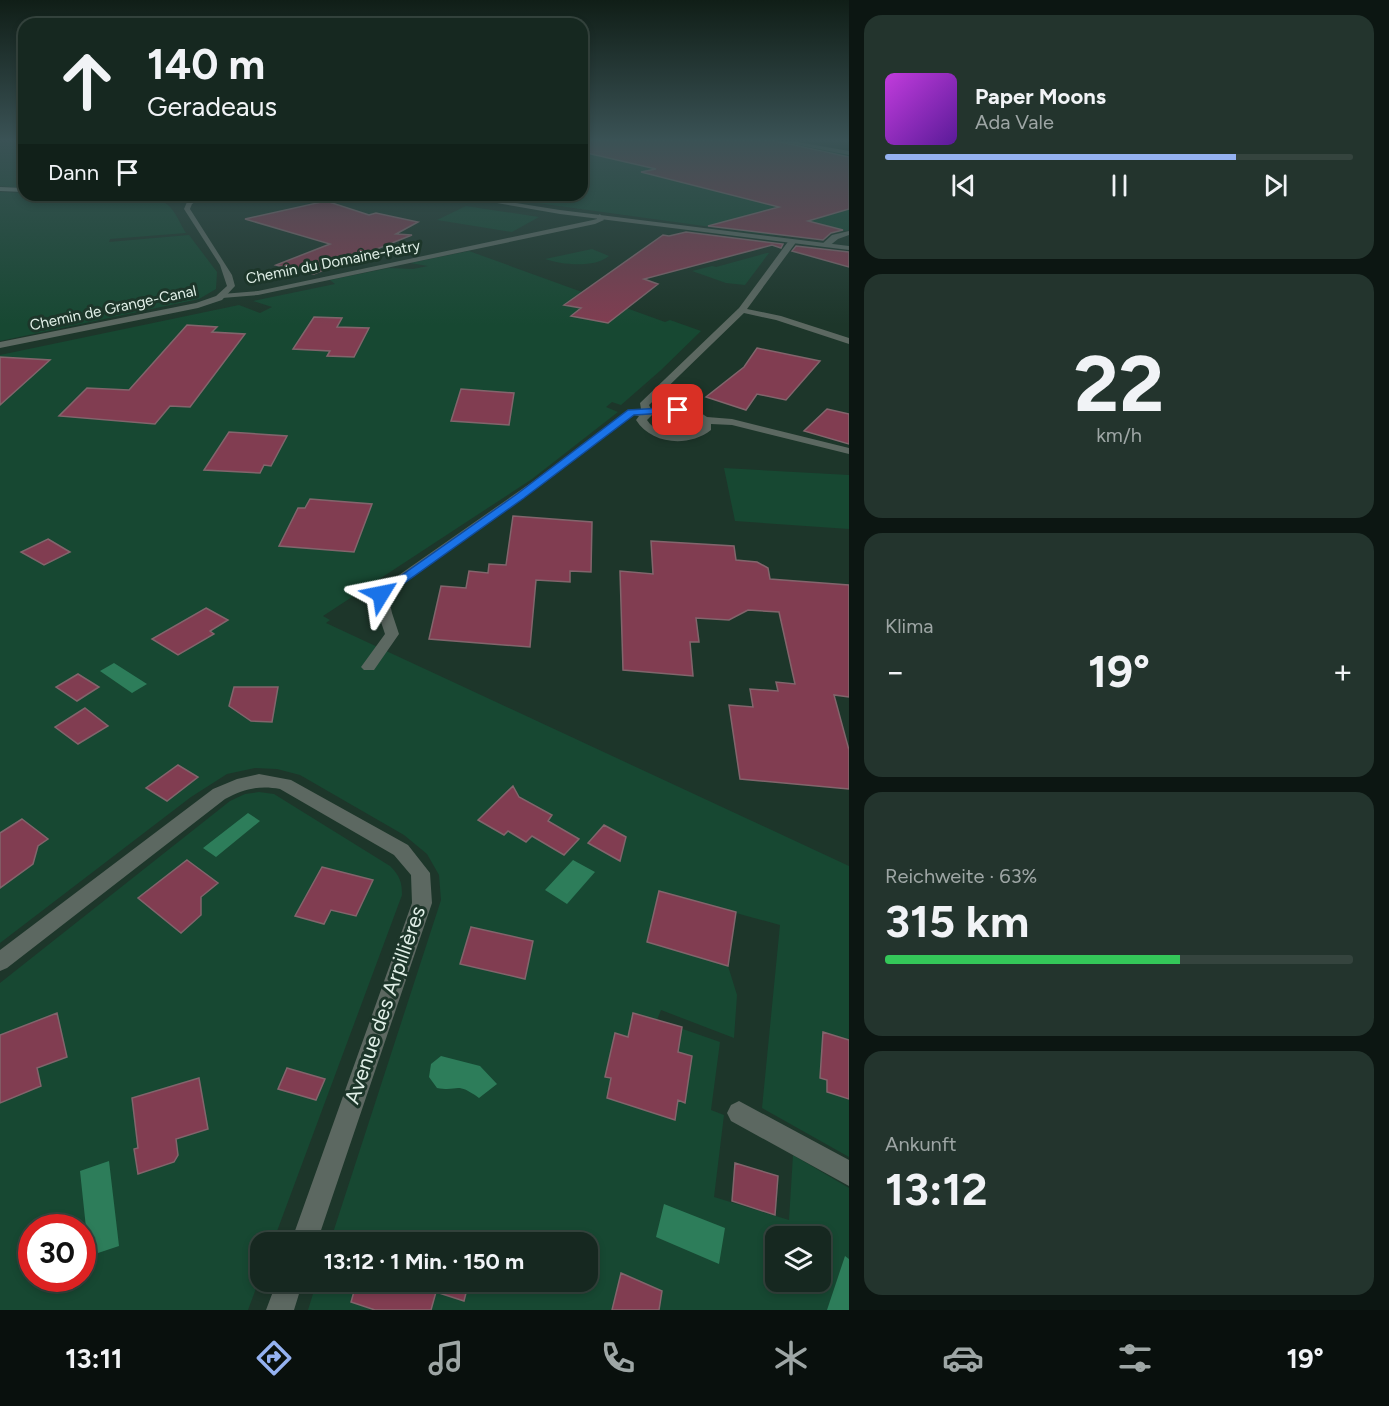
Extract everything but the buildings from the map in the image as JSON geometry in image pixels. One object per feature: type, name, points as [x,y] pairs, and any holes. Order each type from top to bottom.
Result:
[{"type":"street","points":[[191,202],[187,208],[197,229],[224,263],[231,286],[224,294]]},
{"type":"street","points":[[504,202],[849,248]]},
{"type":"street","name":"Chemin du Domaine-Patry","points":[[600,216],[601,220],[270,291],[224,294],[275,287],[548,230],[600,216]]},
{"type":"street","points":[[825,245],[835,237],[849,233]]},
{"type":"street","points":[[648,412],[644,405],[742,310],[793,242]]},
{"type":"street","name":"Chemin de Grange-Canal","points":[[0,345],[184,308],[210,301],[224,294]]},
{"type":"street","points":[[742,310],[778,318],[849,341]]},
{"type":"street","points":[[369,667],[392,634],[381,594],[520,496],[632,412],[678,410],[697,415],[704,420],[732,422],[849,451]]},
{"type":"street","points":[[648,412],[641,420],[643,425],[648,430],[667,436],[697,435],[707,428],[704,420]]},
{"type":"street","name":"Avenue des Arpillières","points":[[0,962],[219,794],[237,784],[252,780],[269,780],[285,784],[401,850],[420,873],[422,903],[307,1232]]},
{"type":"street","points":[[739,1113],[849,1174]]},
{"type":"street","points":[[280,1310],[286,1292]]},
{"type":"shaded area","points":[[0,202],[163,202],[171,208],[186,233],[110,239],[109,242],[189,235],[217,272],[216,289],[199,299],[0,341]]},
{"type":"shaded area","points":[[531,202],[849,202],[849,230],[809,237],[770,235]]},
{"type":"shaded area","points":[[466,206],[539,217],[512,232],[437,220]]},
{"type":"shaded area","points":[[592,249],[609,256],[587,264],[560,263],[545,259]]},
{"type":"shaded area","points":[[469,251],[665,322],[670,320],[701,331],[621,405],[612,402],[606,407],[618,412],[532,479],[323,616],[330,620],[326,623],[849,866],[849,1157],[762,1108],[780,925],[736,913],[728,966],[737,995],[734,1038],[661,1010],[657,1020],[720,1042],[711,1110],[724,1115],[714,1197],[789,1220],[793,1155],[849,1188],[849,1310],[308,1310],[314,1292],[598,1292],[598,1232],[333,1232],[441,900],[439,875],[427,854],[404,835],[300,775],[277,769],[255,768],[227,774],[191,797],[0,943],[0,355],[239,305],[260,313],[272,307],[253,301],[335,284],[330,280],[389,268],[413,269],[428,266],[410,263]]},
{"type":"shaded area","points":[[769,253],[745,285],[726,283],[692,271],[716,267]]},
{"type":"shaded area","points":[[724,468],[849,475],[849,529],[735,521]]},
{"type":"shaded area","points":[[114,663],[147,684],[132,693],[100,671]]},
{"type":"shaded area","points":[[259,792],[274,794],[390,866],[400,879],[402,886],[402,895],[277,1232],[250,1232],[250,1292],[255,1292],[248,1310],[0,1310],[0,983],[230,801],[245,794]]},
{"type":"shaded area","points":[[248,813],[260,821],[216,857],[203,848]]},
{"type":"shaded area","points":[[573,860],[595,872],[567,904],[545,890]]},
{"type":"shaded area","points":[[441,1056],[480,1066],[497,1084],[479,1098],[461,1088],[437,1088],[429,1077],[431,1064]]},
{"type":"shaded area","points":[[109,1161],[119,1246],[96,1254],[96,1214],[85,1214],[80,1171]]},
{"type":"shaded area","points":[[664,1204],[725,1228],[719,1264],[656,1237]]},
{"type":"shaded area","points":[[845,1256],[849,1259],[849,1310],[827,1310]]},
{"type":"route","points":[[381,594],[464,537],[632,412],[678,410]]}]
